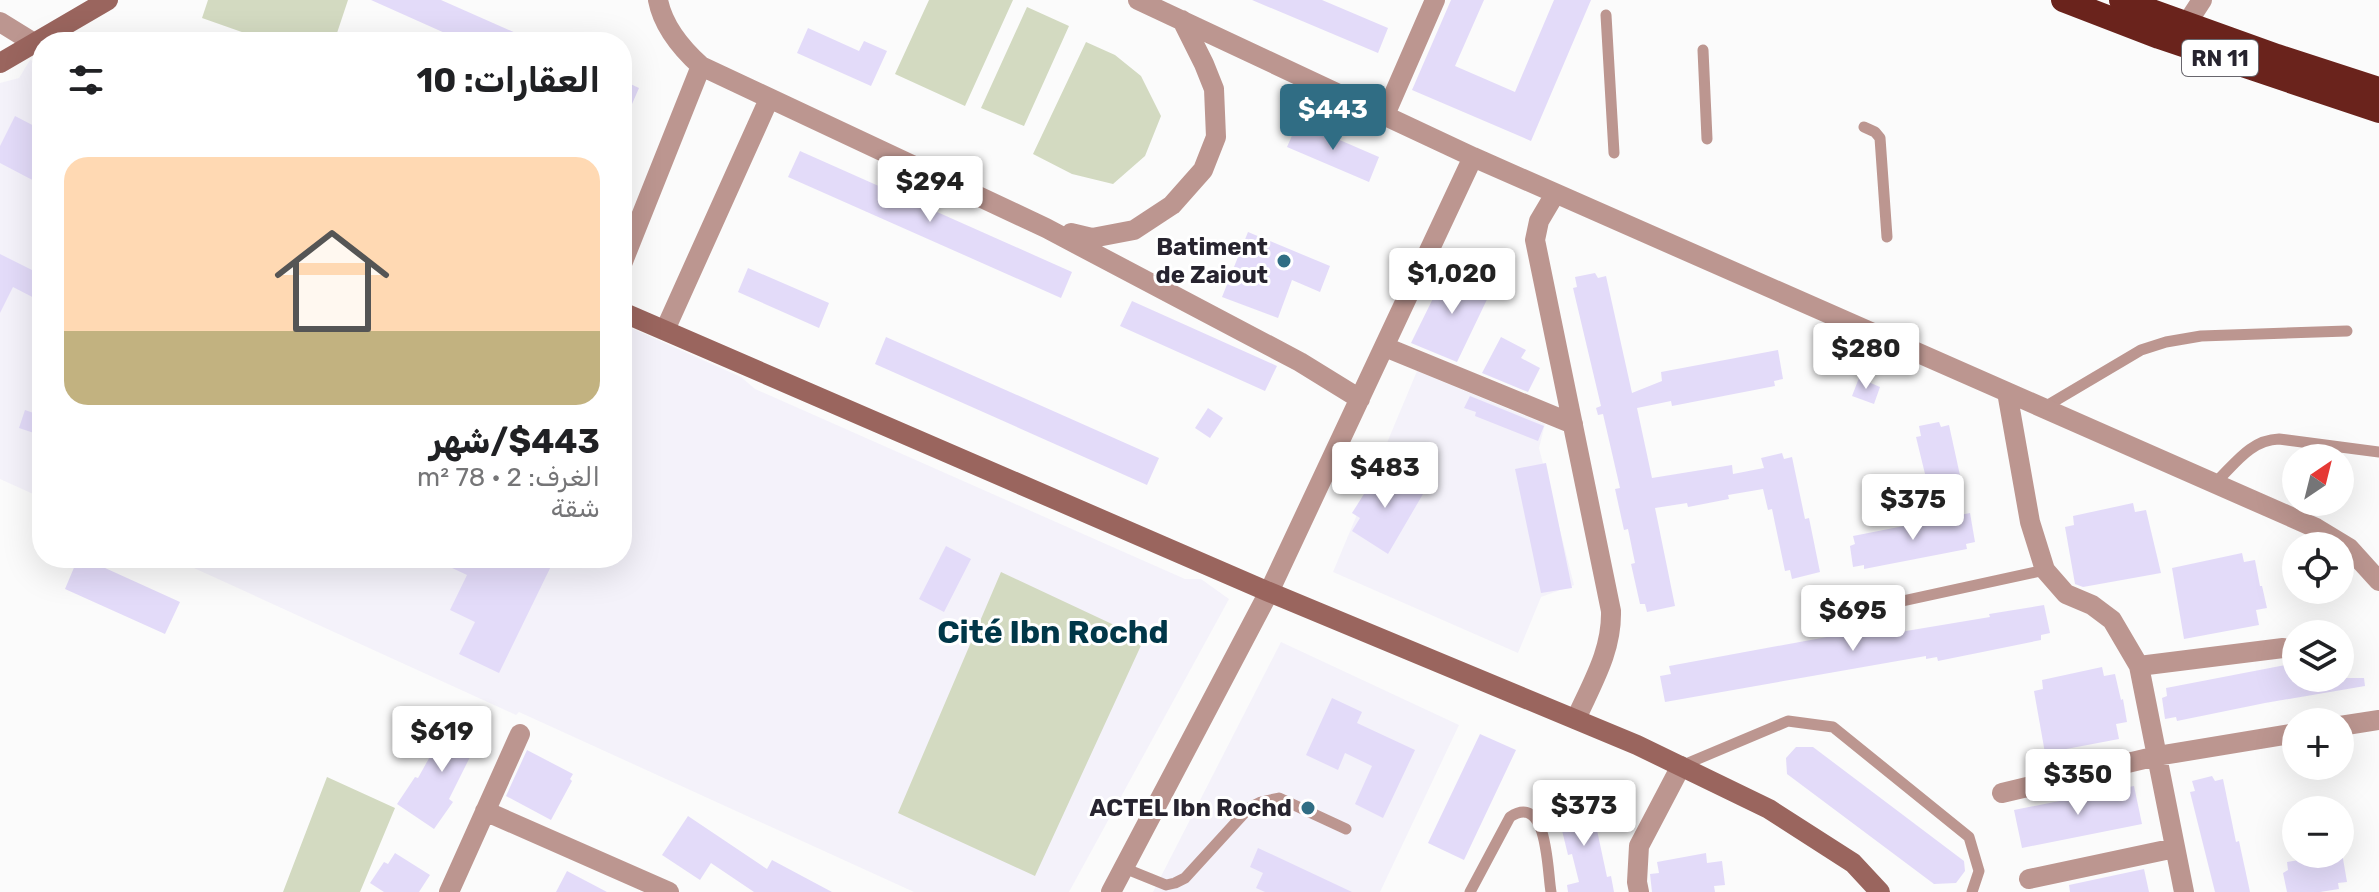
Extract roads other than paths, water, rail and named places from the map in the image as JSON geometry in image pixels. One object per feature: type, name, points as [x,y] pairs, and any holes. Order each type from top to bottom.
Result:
[{"type":"highway","name":"RN 11","points":[[2063,0],[2159,37],[2379,111]]},
{"type":"highway","name":"RN 11","points":[[2121,0],[2379,89]]},
{"type":"street","points":[[58,32],[108,0]]},
{"type":"street","points":[[658,0],[661,16],[686,52],[701,66],[1046,228],[1300,362],[1360,399]]},
{"type":"street","points":[[1138,0],[1177,12],[1384,117],[1555,194],[2316,528],[2349,548],[2379,581]]},
{"type":"street","points":[[1384,117],[1435,0]]},
{"type":"street","points":[[2187,23],[2202,0]]},
{"type":"street","points":[[1046,228],[1092,238],[1134,230],[1172,205],[1203,170],[1216,137],[1214,89],[1177,12]]},
{"type":"street","points":[[0,22],[32,41]]},
{"type":"street","points":[[0,63],[32,48]]},
{"type":"street","points":[[632,239],[701,66]]},
{"type":"street","points":[[665,330],[769,99]]},
{"type":"street","points":[[1111,892],[1269,592],[1473,157]]},
{"type":"street","points":[[1555,194],[1539,221],[1535,240],[1611,611],[1612,632],[1576,719]]},
{"type":"street","points":[[632,316],[1269,592],[1576,719],[1681,766],[1769,809],[1853,863],[1880,892]]},
{"type":"street","points":[[1385,347],[1573,424]]},
{"type":"street","points":[[2007,392],[2030,522],[2045,570],[2066,594],[2092,605],[2112,620],[2139,666],[2184,892]]},
{"type":"street","points":[[2139,666],[2282,648]]},
{"type":"street","points":[[2354,724],[2379,720]]},
{"type":"street","points":[[449,892],[520,734]]},
{"type":"street","points":[[2002,793],[2157,756],[2282,735]]},
{"type":"street","points":[[1639,892],[1639,846],[1681,766]]},
{"type":"street","points":[[485,811],[669,892]]},
{"type":"street","points":[[2029,879],[2175,848]]},
{"type":"lane","points":[[1606,15],[1614,153]]},
{"type":"lane","points":[[1703,50],[1707,139]]},
{"type":"lane","points":[[1864,127],[1880,138],[1887,237]]},
{"type":"lane","points":[[2043,408],[2141,350],[2166,342],[2201,336],[2347,331]]},
{"type":"lane","points":[[2215,483],[2254,445],[2265,439],[2379,452]]},
{"type":"lane","points":[[1852,612],[2045,570]]},
{"type":"lane","points":[[1681,766],[1788,721],[1833,727],[1969,837],[1979,871],[1972,892]]},
{"type":"lane","points":[[1124,868],[1166,885],[1175,883],[1185,878],[1249,808],[1279,798],[1346,829]]},
{"type":"lane","points":[[1470,892],[1510,817],[1519,811],[1528,811],[1536,816],[1542,830],[1551,892],[1545,892]]},
{"type":"place","name":"Batiment de Zaiout","points":[[1284,261]]},
{"type":"place","name":"ACTEL Ibn Rochd","points":[[1308,808]]},
{"type":"district","name":"Cité Ibn Rochd","points":[[1053,632]]}]
